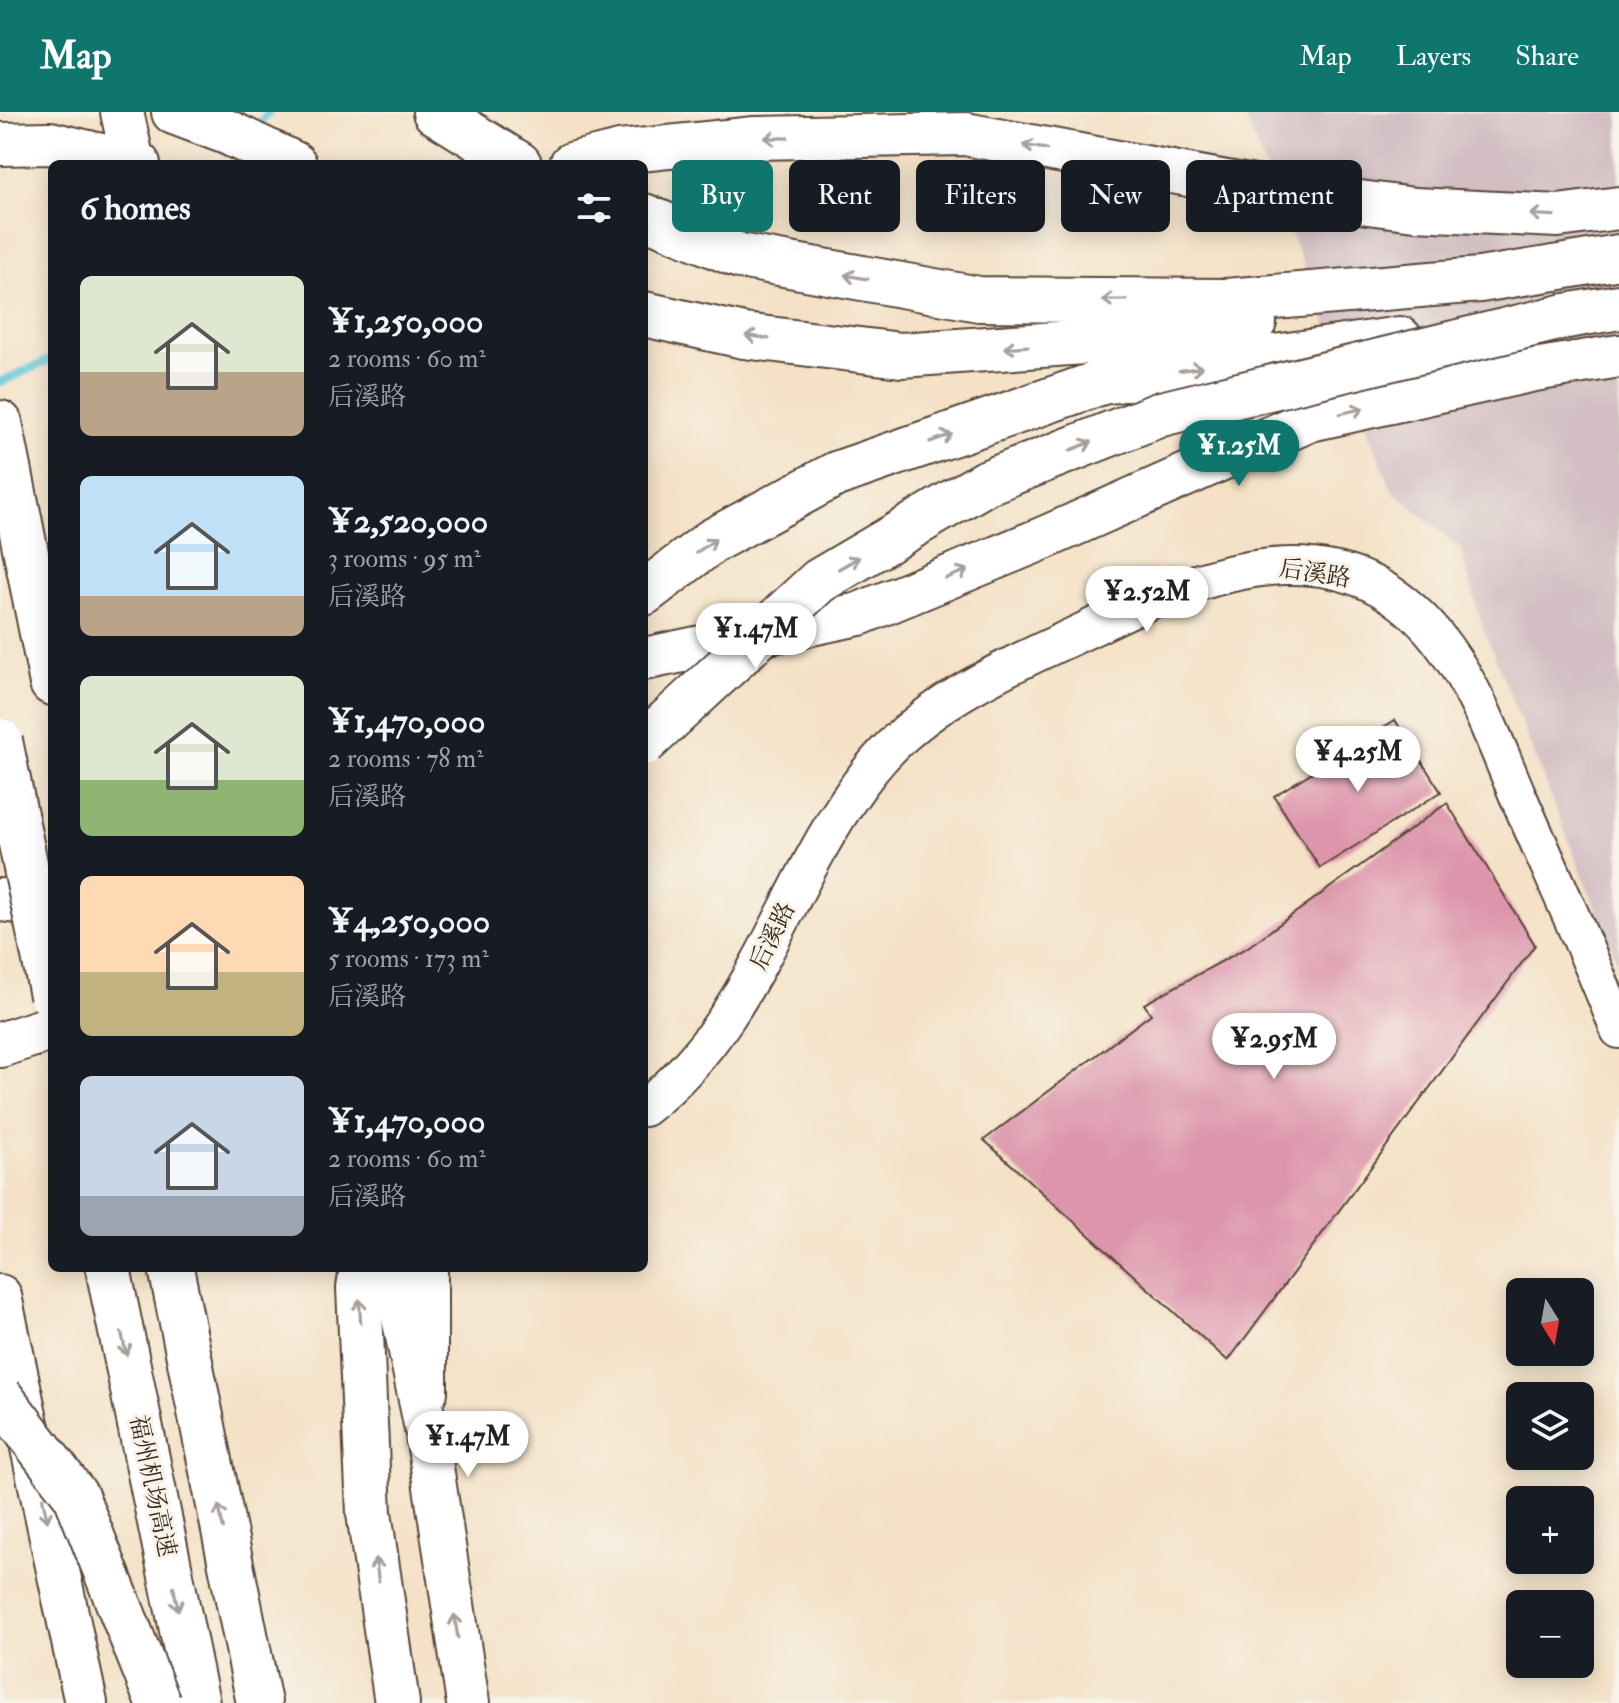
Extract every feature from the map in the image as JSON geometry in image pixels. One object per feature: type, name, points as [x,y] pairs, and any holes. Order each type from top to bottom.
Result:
[{"type":"highway","points":[[174,112],[227,132],[286,160]]},
{"type":"highway","points":[[435,112],[513,160]]},
{"type":"highway","points":[[648,218],[740,256],[979,299],[1226,301],[1480,280]]},
{"type":"highway","points":[[648,315],[744,336],[901,355],[1170,336],[1619,257]]},
{"type":"highway","points":[[648,590],[712,541],[836,474],[1102,382],[1619,307]]},
{"type":"highway","points":[[648,739],[819,581],[985,483],[1161,414],[1566,316]]},
{"type":"highway","points":[[0,423],[48,663]]},
{"type":"highway","points":[[0,741],[48,975]]},
{"type":"highway","points":[[0,1045],[48,1029]]},
{"type":"highway","name":"福州机场高速","points":[[109,1272],[197,1703]]},
{"type":"highway","points":[[172,1272],[259,1703]]},
{"type":"highway","points":[[361,1272],[359,1288],[369,1513],[397,1703]]},
{"type":"highway","points":[[0,1396],[76,1496],[158,1703]]},
{"type":"main road","points":[[122,112],[135,160]]},
{"type":"main road","points":[[587,160],[620,152],[755,138],[965,134],[1281,192],[1415,209],[1558,216],[1619,208]]},
{"type":"main road","points":[[0,144],[50,143],[123,160]]},
{"type":"main road","points":[[648,658],[859,614],[1044,538],[1310,420],[1534,370],[1619,356]]},
{"type":"main road","points":[[0,900],[17,902],[48,897]]},
{"type":"main road","points":[[394,1272],[427,1434],[468,1703]]},
{"type":"main road","points":[[0,1296],[86,1703]]},
{"type":"street","name":"后溪路","points":[[648,1104],[696,1060],[735,1009],[816,854],[870,770],[894,743],[927,715],[965,691],[1164,592],[1235,570],[1274,565],[1305,566],[1369,583],[1396,597],[1445,648],[1482,713],[1619,1030]]},
{"type":"street","points":[[427,1434],[432,1305],[429,1272]]},
{"type":"shaded area","points":[[1243,112],[1619,112],[1619,966],[1482,625],[1460,548],[1392,490],[1290,232],[1362,232],[1362,160],[1262,160]]},
{"type":"building","points":[[1395,720],[1441,792],[1320,868],[1274,796]]},
{"type":"building","points":[[1447,803],[1535,945],[1228,1361],[984,1140],[1151,1014],[1144,1004],[1248,947]]},
{"type":"waterway","points":[[255,131],[268,112]]},
{"type":"waterway","points":[[0,382],[48,361]]}]
